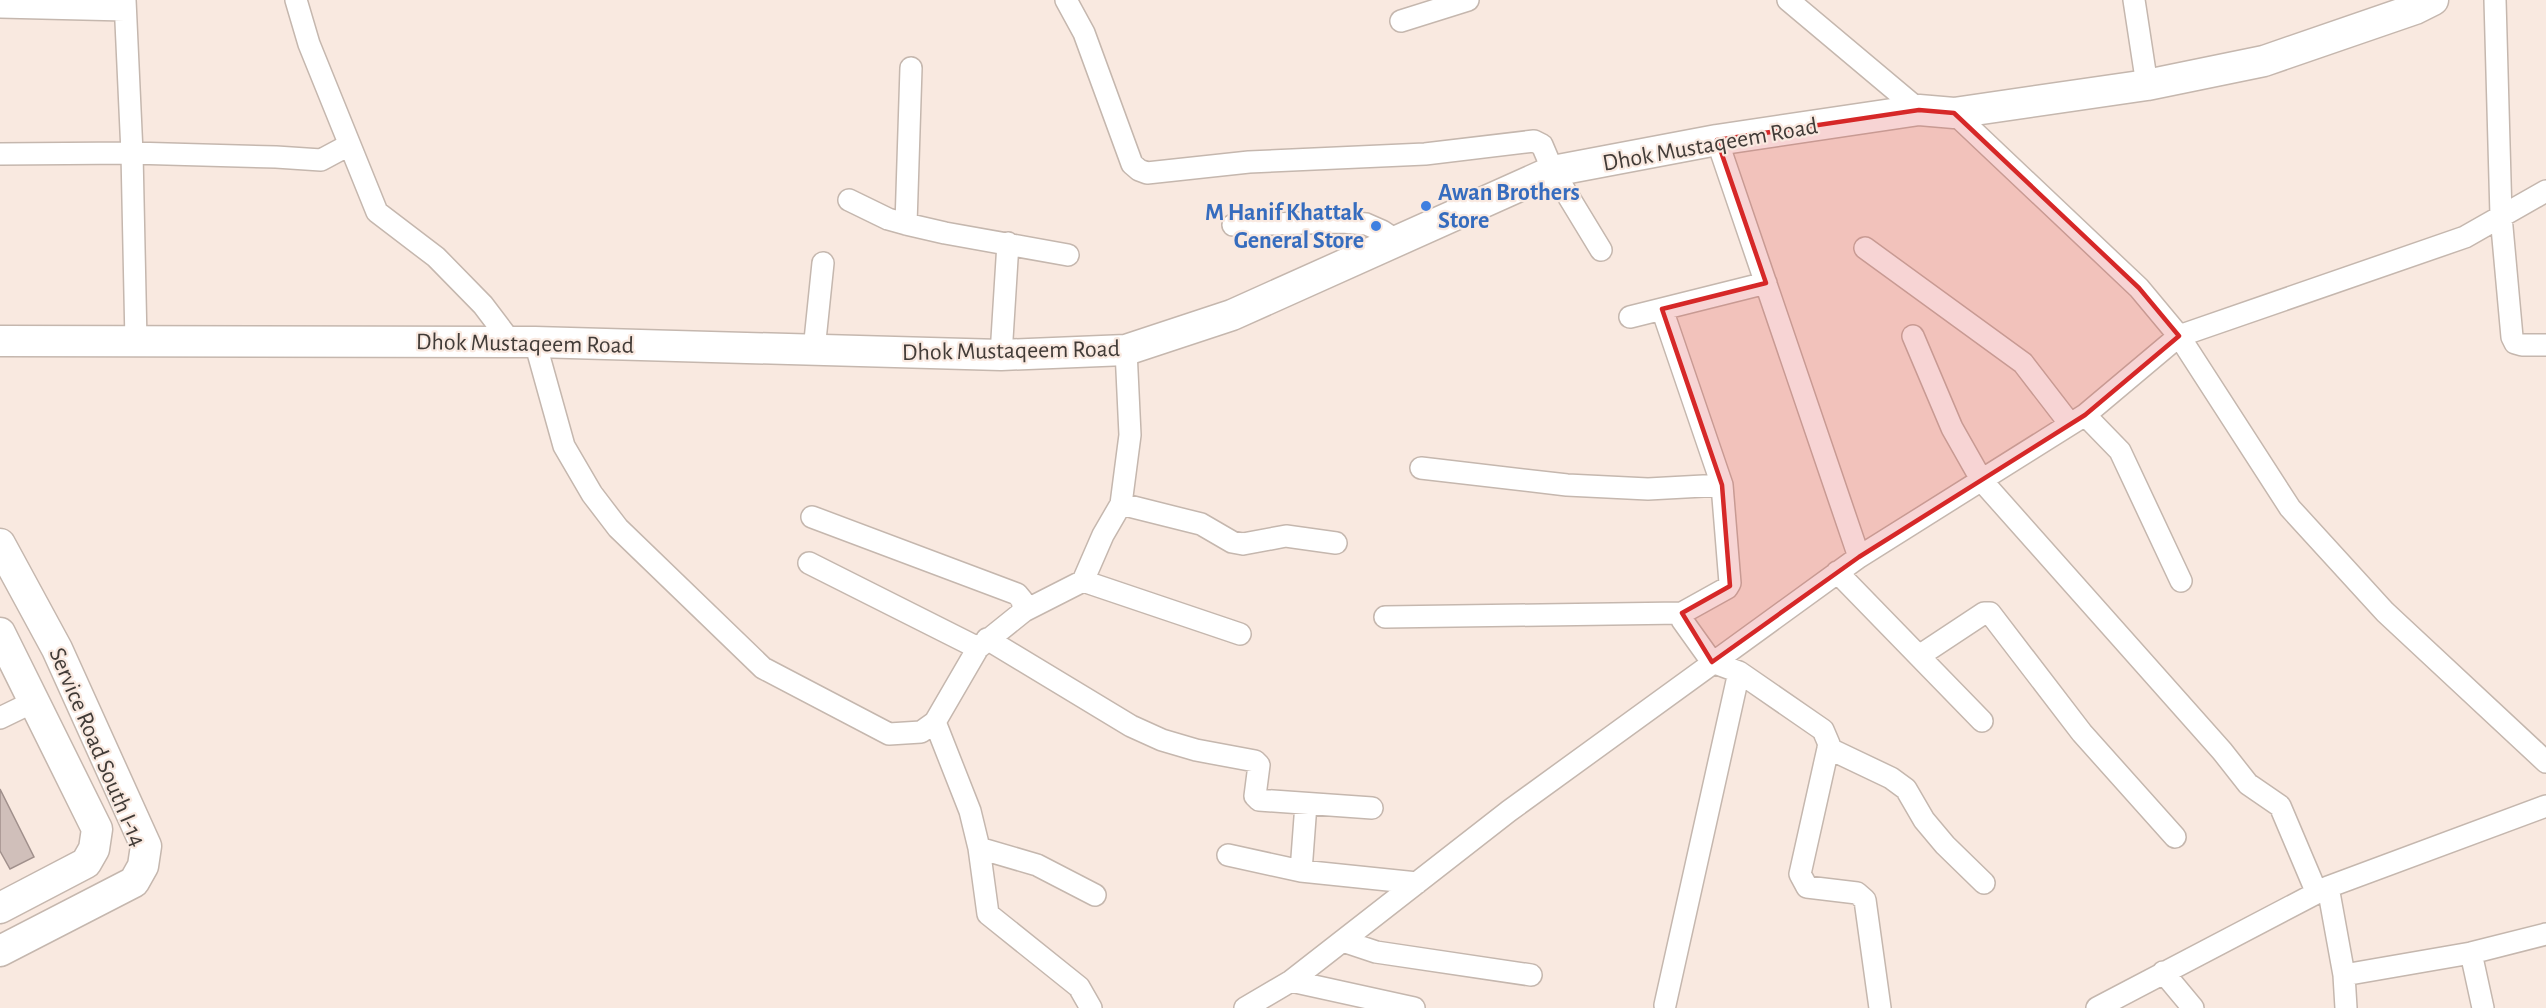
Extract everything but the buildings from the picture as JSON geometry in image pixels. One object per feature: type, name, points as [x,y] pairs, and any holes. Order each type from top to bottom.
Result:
[{"type":"street","points":[[296,0],[309,44],[377,212],[436,257],[523,342],[564,446],[592,494],[618,528],[763,668],[889,734],[921,732],[935,722],[983,643],[1024,611],[1083,581],[1103,535],[1121,504],[1130,435],[1126,350]]},
{"type":"street","points":[[1066,0],[1084,33],[1132,164],[1139,170],[1147,173],[1249,162],[1425,154],[1534,141],[1542,145],[1554,171],[1601,250]]},
{"type":"street","points":[[1401,21],[1468,0]]},
{"type":"street","points":[[1788,0],[1919,111]]},
{"type":"street","points":[[2133,0],[2147,85]]},
{"type":"street","points":[[2495,0],[2501,216],[2512,337],[2515,343],[2522,345],[2546,345]]},
{"type":"street","name":"Dhok Mustaqeem Road","points":[[0,341],[523,342],[1001,355],[1126,350],[1232,315],[1397,242],[1452,214],[1554,171],[1717,140],[1919,111],[1954,113],[2147,85],[2264,61],[2421,3]]},
{"type":"street","points":[[0,7],[125,5],[132,153],[136,342]]},
{"type":"street","points":[[906,224],[911,68]]},
{"type":"street","points":[[1954,113],[2139,288],[2179,336],[2290,508],[2385,612],[2546,762]]},
{"type":"street","points":[[1717,140],[1859,557]]},
{"type":"street","points":[[0,154],[132,153],[321,160],[349,145]]},
{"type":"street","points":[[1245,1008],[1291,981],[1519,804],[1837,572],[2077,419],[2179,336],[2465,237],[2546,191]]},
{"type":"street","points":[[849,200],[888,219],[906,224],[1068,255]]},
{"type":"street","points":[[1233,225],[1342,222],[1366,224],[1382,231],[1397,242]]},
{"type":"street","points":[[1001,355],[1008,243]]},
{"type":"street","points":[[1865,248],[2023,363],[2077,419],[2120,451],[2181,581]]},
{"type":"street","points":[[814,350],[823,263]]},
{"type":"street","points":[[1630,317],[1766,283]]},
{"type":"street","points":[[1385,617],[1682,613],[1727,588],[1730,583],[1722,485],[1662,309]]},
{"type":"street","points":[[1913,336],[1952,428],[1982,481],[2222,751],[2248,784],[2280,806],[2322,889],[2344,975],[2346,1008]]},
{"type":"street","points":[[1421,468],[1567,485],[1648,489],[1722,485]]},
{"type":"street","points":[[1121,504],[1201,524],[1232,542],[1243,544],[1286,536],[1336,543]]},
{"type":"street","points":[[812,516],[1017,594],[1022,600],[1024,611]]},
{"type":"street","name":"Service Road South I-14","points":[[0,544],[57,649],[146,846],[142,866],[134,882],[0,951]]},
{"type":"street","points":[[809,563],[983,643],[1131,726],[1162,740],[1196,750],[1255,760],[1259,765],[1255,796],[1259,800],[1372,808]]},
{"type":"street","points":[[1837,572],[1982,721]]},
{"type":"street","points":[[1083,581],[1240,634]]},
{"type":"street","points":[[1682,613],[1682,620],[1712,662],[1739,672],[1823,730],[1827,737],[1828,748],[1800,874],[1807,887],[1857,893],[1865,900],[1880,1008]]},
{"type":"street","points":[[1919,656],[1984,614],[1990,613],[2082,733],[2175,837]]},
{"type":"street","name":"Service Road South I-14","points":[[0,633],[97,829],[94,849],[86,863],[0,908]]},
{"type":"street","points":[[1665,1005],[1739,672]]},
{"type":"street","points":[[0,718],[33,702]]},
{"type":"street","points":[[935,722],[970,811],[979,848],[988,914],[1079,987],[1091,1008]]},
{"type":"street","points":[[1828,748],[1892,778],[1906,789],[1924,820],[1945,845],[1984,883]]},
{"type":"street","points":[[1301,871],[1306,804]]},
{"type":"street","points":[[2097,1008],[2322,889],[2546,806]]},
{"type":"street","points":[[979,848],[1037,865],[1095,895]]},
{"type":"street","points":[[1228,855],[1301,871],[1417,883]]},
{"type":"street","points":[[2344,975],[2471,954],[2546,934]]},
{"type":"street","points":[[1343,941],[1376,952],[1531,975]]},
{"type":"street","points":[[2471,954],[2483,1008]]},
{"type":"street","points":[[2163,972],[2193,1008]]},
{"type":"street","points":[[1291,981],[1414,1008]]},
{"type":"highlighted area","points":[[1919,110],[1954,113],[2139,288],[2179,336],[2085,415],[1859,557],[1712,662],[1682,613],[1730,586],[1722,485],[1662,309],[1766,283],[1717,140]]},
{"type":"place","name":"Awan Brothers Store","points":[[1426,206]]},
{"type":"place","name":"M Hanif Khattak General Store","points":[[1376,226]]}]
